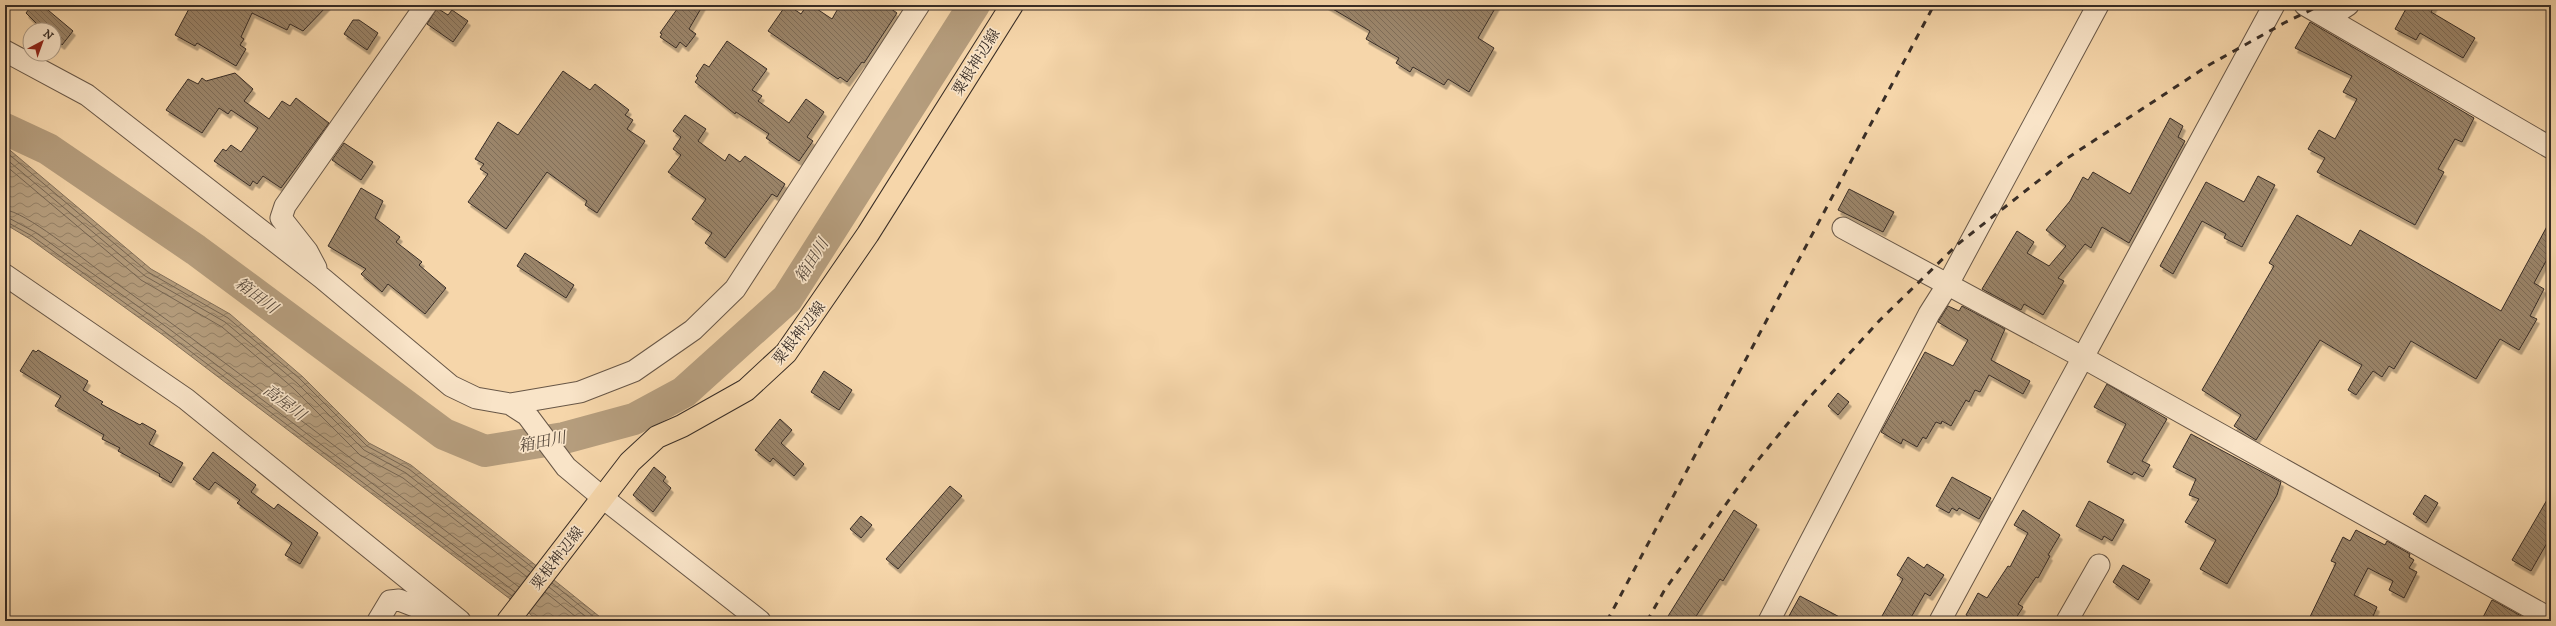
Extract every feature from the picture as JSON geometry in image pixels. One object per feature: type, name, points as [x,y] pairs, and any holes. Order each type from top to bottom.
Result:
[{"type":"main road","name":"粟根神辺線","points":[[508,621],[630,462],[657,437],[696,419],[746,390],[786,353],[868,234],[1012,5]]},
{"type":"street","points":[[322,278],[307,251],[281,218],[285,206],[426,5]]},
{"type":"street","points":[[5,51],[88,95],[322,278],[451,386],[476,398],[510,404],[580,392],[634,371],[698,325],[735,289],[919,5]]},
{"type":"street","points":[[1769,621],[1929,314],[1948,284],[2098,5]]},
{"type":"street","points":[[1940,621],[2274,5]]},
{"type":"street","points":[[2306,5],[2551,148]]},
{"type":"street","points":[[2328,18],[2348,5]]},
{"type":"street","points":[[1843,228],[2082,357],[2551,619]]},
{"type":"street","points":[[5,275],[186,399],[460,621]]},
{"type":"street","points":[[510,404],[527,415],[566,466],[598,504],[760,621]]},
{"type":"street","points":[[2067,621],[2099,565]]},
{"type":"street","points":[[378,621],[390,601],[399,600],[453,621]]},
{"type":"water","name":"高屋川","points":[[5,146],[151,269],[230,314],[303,377],[369,443],[411,465],[605,621],[539,621],[163,335],[30,239],[5,224]]},
{"type":"building","points":[[32,5],[42,5],[73,31],[62,45],[62,22],[35,22],[26,13]]},
{"type":"building","points":[[191,5],[328,5],[303,31],[290,24],[287,30],[252,13],[241,37],[244,39],[240,45],[246,49],[236,66],[197,43],[195,46],[175,35]]},
{"type":"building","points":[[680,5],[703,5],[689,29],[696,34],[686,47],[680,42],[676,48],[660,37],[662,34],[660,33]]},
{"type":"building","points":[[788,5],[801,14],[807,5],[811,5],[832,19],[840,5],[886,5],[897,13],[864,63],[862,62],[847,82],[840,77],[838,79],[768,31],[784,8],[786,9]]},
{"type":"building","points":[[1326,5],[1497,5],[1478,38],[1494,48],[1469,92],[1448,79],[1444,85],[1413,67],[1410,72],[1396,63],[1399,58],[1366,39],[1370,31]]},
{"type":"building","points":[[2408,5],[2435,5],[2431,12],[2475,38],[2463,58],[2420,33],[2416,40],[2395,29]]},
{"type":"building","points":[[437,8],[448,15],[452,10],[468,21],[453,42],[427,24]]},
{"type":"building","points":[[353,20],[359,20],[378,33],[367,50],[344,34]]},
{"type":"building","points":[[2310,22],[2474,118],[2462,142],[2455,139],[2438,169],[2444,172],[2415,225],[2317,172],[2325,158],[2308,149],[2319,130],[2335,139],[2357,99],[2343,92],[2352,76],[2295,48]]},
{"type":"building","points":[[727,41],[767,69],[752,90],[762,96],[758,101],[789,123],[806,99],[824,112],[807,137],[813,141],[799,161],[766,138],[769,134],[736,112],[735,114],[695,82],[698,78],[696,76],[704,64],[709,67]]},
{"type":"building","points":[[563,71],[590,90],[595,84],[629,110],[625,115],[633,120],[627,129],[645,141],[597,213],[585,205],[587,201],[547,172],[506,229],[468,202],[488,174],[480,169],[484,164],[475,159],[498,122],[518,135]]},
{"type":"building","points":[[235,73],[253,89],[244,101],[269,119],[282,101],[290,106],[296,98],[329,123],[281,188],[263,176],[257,184],[253,181],[250,186],[214,161],[223,149],[226,151],[231,145],[241,152],[258,128],[231,110],[228,114],[219,108],[202,133],[166,110],[188,79],[198,84],[202,78],[206,81]]},
{"type":"building","points":[[685,115],[706,129],[698,141],[725,161],[729,154],[740,162],[745,156],[785,184],[777,197],[772,194],[725,258],[705,243],[712,233],[692,219],[706,199],[668,172],[681,155],[673,149],[681,137],[673,131]]},
{"type":"building","points":[[2170,118],[2183,126],[2178,137],[2185,141],[2129,243],[2102,227],[2091,248],[2085,244],[2058,278],[2064,281],[2043,315],[2024,304],[2021,310],[1982,289],[2017,231],[2034,242],[2027,253],[2049,266],[2066,246],[2046,230],[2070,201],[2083,177],[2088,180],[2093,172],[2130,194]]},
{"type":"building","points":[[344,143],[373,162],[361,180],[332,160]]},
{"type":"building","points":[[2258,176],[2275,185],[2242,247],[2224,238],[2226,234],[2202,221],[2173,274],[2160,266],[2206,182],[2244,202]]},
{"type":"building","points":[[361,188],[383,201],[375,218],[400,237],[396,242],[422,262],[419,265],[446,288],[425,314],[388,284],[382,292],[361,274],[366,269],[328,246]]},
{"type":"building","points":[[1849,189],[1894,212],[1883,232],[1838,210]]},
{"type":"building","points":[[2297,215],[2351,246],[2360,230],[2501,311],[2551,219],[2551,252],[2534,283],[2544,289],[2530,316],[2537,319],[2519,350],[2500,339],[2476,379],[2411,341],[2394,369],[2389,366],[2382,377],[2373,371],[2356,395],[2348,390],[2362,365],[2320,340],[2256,440],[2234,426],[2241,415],[2202,390],[2274,266],[2269,263]]},
{"type":"building","points":[[525,253],[574,285],[566,298],[517,266]]},
{"type":"building","points":[[1948,306],[1959,311],[1962,306],[2005,329],[1991,360],[2030,381],[2023,394],[1989,375],[1980,392],[1975,390],[1969,402],[1966,400],[1951,426],[1942,421],[1941,424],[1936,422],[1926,439],[1923,437],[1917,447],[1903,439],[1901,444],[1881,432],[1925,352],[1953,366],[1968,340],[1938,322]]},
{"type":"building","points":[[33,350],[36,352],[38,350],[88,381],[83,390],[103,402],[101,404],[140,425],[142,423],[156,431],[149,444],[183,463],[171,483],[159,476],[160,474],[118,451],[120,448],[102,439],[104,435],[55,406],[61,396],[20,371]]},
{"type":"building","points":[[824,371],[852,390],[839,410],[811,392]]},
{"type":"building","points":[[2107,384],[2167,419],[2142,461],[2150,465],[2143,477],[2134,472],[2132,475],[2107,462],[2126,424],[2094,407]]},
{"type":"building","points":[[1838,393],[1849,402],[1838,415],[1828,406]]},
{"type":"building","points":[[780,419],[792,430],[781,443],[804,464],[794,476],[773,458],[770,462],[755,450]]},
{"type":"building","points":[[2191,434],[2281,482],[2277,495],[2227,584],[2200,569],[2216,540],[2185,522],[2199,499],[2189,495],[2196,479],[2173,467]]},
{"type":"building","points":[[213,452],[256,485],[251,492],[274,509],[278,504],[318,533],[300,564],[285,555],[292,543],[237,503],[240,500],[215,482],[209,490],[193,479]]},
{"type":"building","points":[[654,467],[666,477],[663,481],[671,488],[653,512],[633,495]]},
{"type":"building","points":[[1952,477],[1991,498],[1979,519],[1959,508],[1957,511],[1952,508],[1949,513],[1936,506]]},
{"type":"building","points":[[950,486],[962,496],[898,569],[886,559]]},
{"type":"building","points":[[2551,493],[2551,536],[2531,571],[2512,560]]},
{"type":"building","points":[[2425,495],[2438,503],[2426,523],[2413,514]]},
{"type":"building","points":[[2089,501],[2124,520],[2112,541],[2104,536],[2102,540],[2076,526]]},
{"type":"building","points":[[1734,510],[1757,525],[1723,581],[1720,579],[1693,621],[1665,621]]},
{"type":"building","points":[[2023,510],[2060,535],[2048,555],[2050,556],[2038,578],[2036,577],[2018,604],[2023,607],[2014,621],[1977,621],[1966,615],[1978,593],[1987,598],[2008,566],[2010,567],[2028,533],[2014,525]]},
{"type":"building","points":[[861,516],[872,525],[861,538],[850,529]]},
{"type":"building","points":[[2356,530],[2385,545],[2387,541],[2410,554],[2409,557],[2414,560],[2409,568],[2417,572],[2404,598],[2389,590],[2393,581],[2368,568],[2354,595],[2377,607],[2371,621],[2349,621],[2339,616],[2337,621],[2308,621],[2336,563],[2331,561],[2343,537],[2350,541]]},
{"type":"building","points":[[1908,557],[1924,568],[1927,564],[1944,575],[1930,596],[1925,593],[1909,621],[1890,621],[1882,616],[1903,579],[1897,575]]},
{"type":"building","points":[[2123,565],[2150,580],[2138,600],[2113,582]]},
{"type":"building","points":[[1800,596],[1847,621],[1797,621],[1789,616]]},
{"type":"building","points":[[2492,600],[2498,603],[2530,621],[2481,621]]},
{"type":"waterway","name":"箱田川","points":[[5,129],[48,149],[196,250],[444,434],[485,451],[564,438],[634,419],[684,392],[787,299],[974,5]]},
{"type":"railway","points":[[1607,621],[1934,5]]},
{"type":"railway","points":[[1647,621],[1664,591],[1754,465],[1807,400],[1880,320],[1958,244],[2066,159],[2209,65],[2284,23],[2321,5]]}]
